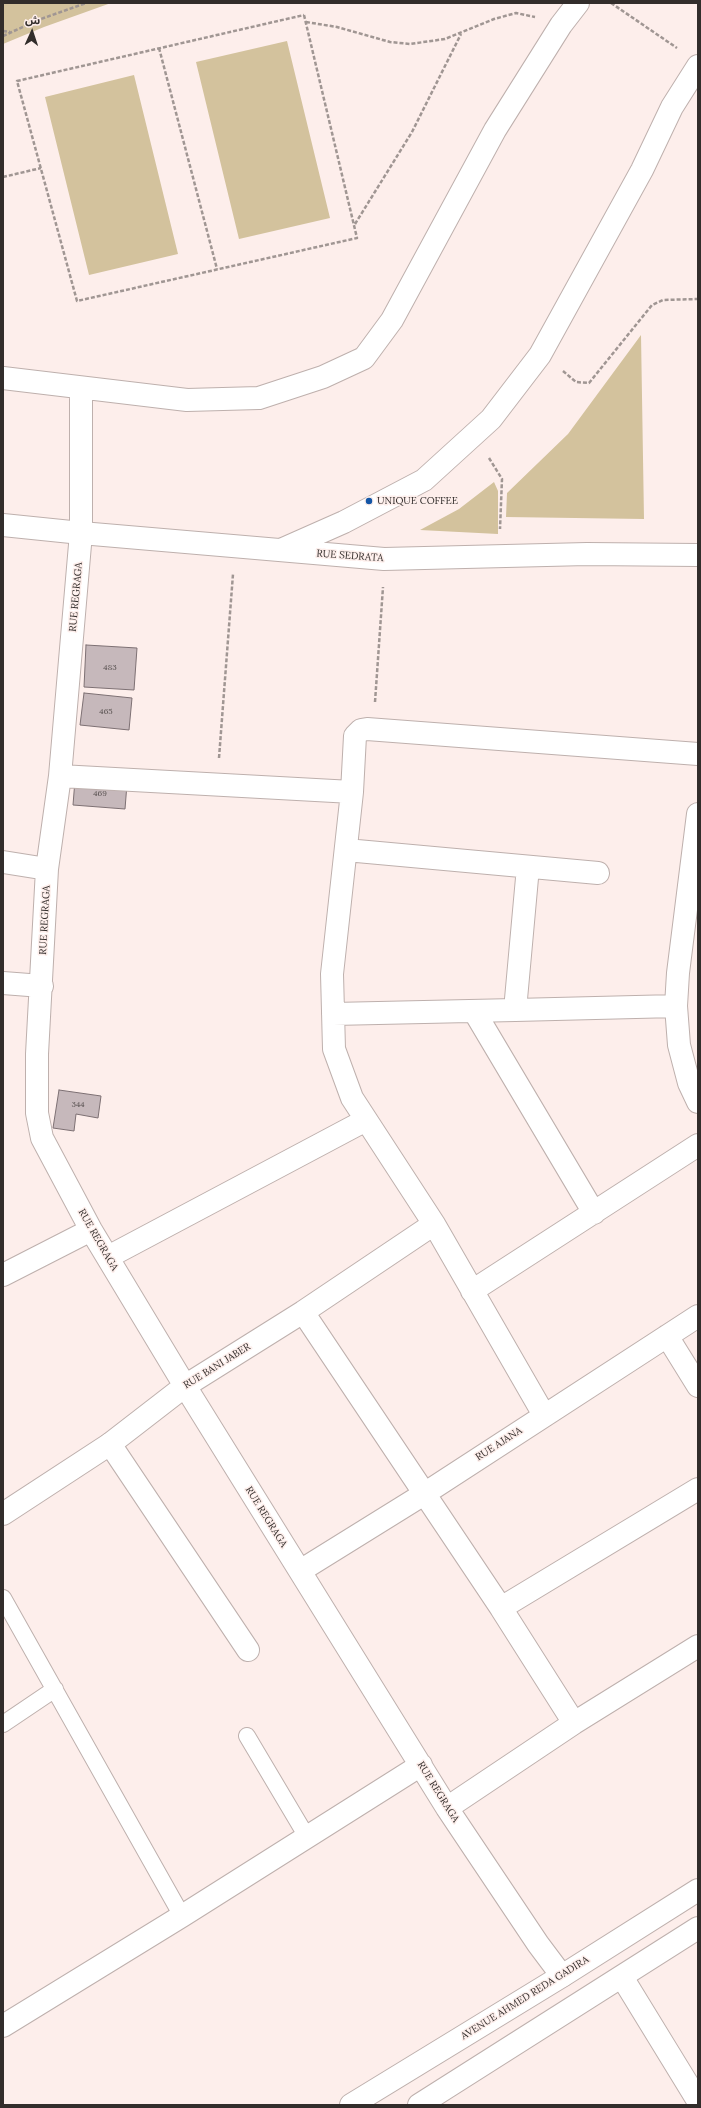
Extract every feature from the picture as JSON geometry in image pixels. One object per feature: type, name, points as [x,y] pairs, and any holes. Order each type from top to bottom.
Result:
[{"type":"street","points":[[3,378],[187,400],[259,398],[323,377],[364,358],[392,320],[495,130],[561,25],[578,3]]},
{"type":"street","points":[[280,550],[344,522],[424,480],[490,419],[540,355],[642,170],[672,107],[698,66]]},
{"type":"street","name":"RUE REGRAGA","points":[[81,388],[81,533],[60,776],[47,869],[42,986],[37,1054],[37,1113],[42,1138],[91,1230],[185,1386],[447,1808],[538,1944],[562,1976]]},
{"type":"street","name":"RUE SEDRATA","points":[[3,524],[81,533],[384,558],[587,554],[698,555]]},
{"type":"street","points":[[544,1415],[434,1224],[352,1098],[334,1049],[332,974],[352,792],[355,736],[360,730],[373,730],[698,754]]},
{"type":"street","points":[[60,776],[352,792]]},
{"type":"street","points":[[698,814],[678,973],[676,1006],[679,1045],[689,1083],[698,1102]]},
{"type":"street","points":[[346,850],[598,873]]},
{"type":"street","points":[[3,862],[47,869]]},
{"type":"street","points":[[515,1010],[528,866]]},
{"type":"street","points":[[3,984],[42,986]]},
{"type":"street","points":[[333,1014],[676,1006]]},
{"type":"street","points":[[474,1011],[594,1213]]},
{"type":"street","points":[[108,1257],[366,1120]]},
{"type":"street","points":[[472,1291],[698,1145]]},
{"type":"street","name":"RUE BANI JABER","points":[[3,1514],[110,1444],[185,1386],[303,1312],[434,1224]]},
{"type":"street","points":[[3,1275],[91,1230]]},
{"type":"street","points":[[303,1312],[502,1608],[574,1723]]},
{"type":"street","name":"RUE AJANA","points":[[300,1571],[424,1494],[698,1316]]},
{"type":"street","points":[[666,1336],[698,1386]]},
{"type":"street","points":[[110,1444],[248,1650]]},
{"type":"street","points":[[502,1608],[698,1489]]},
{"type":"street","points":[[447,1808],[574,1723],[698,1646]]},
{"type":"street","points":[[3,2026],[307,1838],[421,1765]]},
{"type":"street","name":"AVENUE AHMED REDA GADIRA","points":[[351,2105],[562,1976],[698,1890]]},
{"type":"street","points":[[419,2105],[698,1928]]},
{"type":"street","points":[[622,1977],[698,2101]]},
{"type":"lane","points":[[3,1598],[182,1916]]},
{"type":"lane","points":[[3,1724],[55,1689]]},
{"type":"lane","points":[[247,1736],[307,1838]]},
{"type":"path","points":[[3,36],[38,20],[86,3]]},
{"type":"path","points":[[611,3],[679,49]]},
{"type":"path","points":[[306,22],[337,26],[390,42],[410,44],[428,43],[461,34],[494,19],[516,13],[561,25]]},
{"type":"path","points":[[304,15],[357,238],[77,301],[17,81],[159,48],[304,15]]},
{"type":"path","points":[[3,31],[10,32]]},
{"type":"path","points":[[354,224],[412,132],[461,34]]},
{"type":"path","points":[[159,48],[217,270]]},
{"type":"path","points":[[3,177],[41,168]]},
{"type":"path","points":[[540,355],[576,382],[589,383],[652,305],[664,300],[698,299]]},
{"type":"path","points":[[500,518],[502,479]]},
{"type":"path","points":[[217,785],[232,580]]},
{"type":"path","points":[[373,730],[383,585]]},
{"type":"shaded area","points":[[3,3],[111,3],[44,27],[3,44]]},
{"type":"shaded area","points":[[287,41],[330,218],[239,239],[196,62]]},
{"type":"shaded area","points":[[134,75],[178,254],[89,275],[45,97]]},
{"type":"shaded area","points":[[641,335],[644,519],[506,517],[507,493],[568,434]]},
{"type":"shaded area","points":[[494,482],[498,491],[498,534],[420,530],[459,509]]},
{"type":"building","points":[[86,645],[137,648],[134,690],[84,687]]},
{"type":"building","points":[[84,693],[132,698],[129,730],[80,725]]},
{"type":"building","points":[[75,780],[127,784],[125,809],[73,805]]},
{"type":"building","points":[[59,1090],[101,1096],[98,1118],[76,1114],[74,1131],[53,1128]]},
{"type":"place","name":"UNIQUE COFFEE","points":[[369,501]]}]
